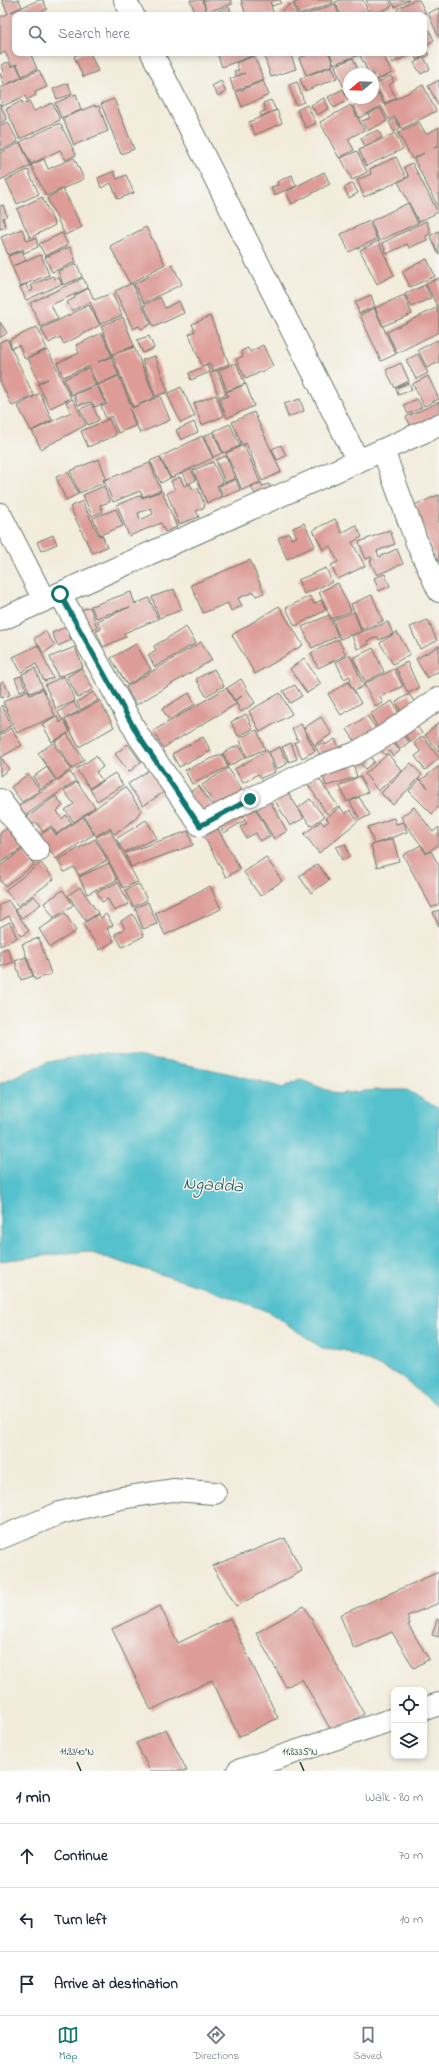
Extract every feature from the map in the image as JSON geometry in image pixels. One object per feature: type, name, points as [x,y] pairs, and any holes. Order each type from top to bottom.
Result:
[{"type":"street","points":[[126,0],[132,12]]},
{"type":"street","points":[[154,56],[358,461]]},
{"type":"street","points":[[0,620],[439,425]]},
{"type":"street","points":[[383,450],[417,543],[439,591]]},
{"type":"street","points":[[0,514],[138,735],[200,826],[316,768],[356,753],[386,735],[439,698]]},
{"type":"street","points":[[0,800],[38,851]]},
{"type":"street","points":[[0,1538],[60,1513],[121,1498],[173,1490],[215,1493]]},
{"type":"street","points":[[427,1708],[439,1704]]},
{"type":"street","points":[[238,1771],[391,1720]]},
{"type":"water","name":"Ngadda","points":[[96,1053],[144,1058],[214,1070],[283,1088],[299,1079],[337,1094],[374,1090],[407,1090],[439,1109],[439,1407],[397,1374],[343,1350],[322,1348],[269,1312],[205,1288],[85,1251],[0,1261],[0,1083],[49,1062]]},
{"type":"building","points":[[2,0],[19,0],[22,7],[11,12],[39,0],[43,0],[47,9],[41,12],[12,12],[12,56],[31,56],[37,69],[22,76],[17,64],[12,66],[5,52],[0,54],[0,17],[8,14]]},
{"type":"building","points":[[190,0],[202,0],[206,10],[203,0],[231,0],[232,4],[207,12],[195,12]]},
{"type":"building","points":[[241,0],[280,0],[281,3],[272,6],[270,2],[273,12],[245,12]]},
{"type":"building","points":[[301,0],[332,0],[333,3],[308,12],[298,12],[294,3]]},
{"type":"building","points":[[340,0],[363,0],[368,11],[340,12],[335,2]]},
{"type":"building","points":[[366,0],[389,0],[392,6],[379,12],[372,12]]},
{"type":"building","points":[[391,0],[409,0],[395,7]]},
{"type":"building","points":[[414,0],[419,0],[425,12],[398,12],[397,9]]},
{"type":"building","points":[[293,4],[296,12],[281,12],[289,5]]},
{"type":"building","points":[[335,4],[338,12],[313,12]]},
{"type":"building","points":[[229,7],[231,12],[216,12]]},
{"type":"building","points":[[439,8],[439,38],[428,13]]},
{"type":"building","points":[[429,30],[434,40],[427,44],[427,31]]},
{"type":"building","points":[[74,56],[91,56],[98,71],[83,77]]},
{"type":"building","points":[[218,56],[251,56],[222,67]]},
{"type":"building","points":[[254,56],[264,80],[234,91],[230,79],[245,73],[236,76],[234,71],[239,70],[236,63]]},
{"type":"building","points":[[264,56],[291,56],[296,69],[271,77]]},
{"type":"building","points":[[304,56],[330,56],[333,65],[306,75],[299,58]]},
{"type":"building","points":[[331,56],[356,56],[334,64]]},
{"type":"building","points":[[360,56],[384,56],[392,73],[379,79],[379,68],[366,68]]},
{"type":"building","points":[[390,56],[406,56],[393,63]]},
{"type":"building","points":[[415,56],[423,56],[417,60]]},
{"type":"building","points":[[424,57],[430,69],[421,74],[414,63]]},
{"type":"building","points":[[353,58],[357,68],[343,68],[343,86],[335,66]]},
{"type":"building","points":[[8,62],[11,67],[16,65],[22,77],[5,85],[0,75],[4,71],[1,65]]},
{"type":"building","points":[[332,66],[337,78],[305,91],[300,79]]},
{"type":"building","points":[[39,70],[47,87],[35,92],[36,95],[27,100],[25,96],[3,106],[0,99],[0,88]]},
{"type":"building","points":[[391,76],[394,82],[389,85],[396,98],[385,103],[379,92],[379,82]]},
{"type":"building","points":[[439,80],[439,106],[428,86]]},
{"type":"building","points":[[221,81],[226,92],[218,96],[212,86]]},
{"type":"building","points":[[263,81],[269,95],[242,107],[236,92]]},
{"type":"building","points":[[297,82],[304,102],[296,105],[289,85]]},
{"type":"building","points":[[68,83],[72,94],[57,99],[53,89]]},
{"type":"building","points":[[423,85],[436,111],[402,129],[395,117],[389,120],[381,106],[359,118],[353,106],[357,104],[379,104],[379,95],[384,105]]},
{"type":"building","points":[[343,89],[343,103],[334,108],[328,97]]},
{"type":"building","points":[[76,94],[81,110],[61,118],[55,103]]},
{"type":"building","points":[[324,98],[329,108],[317,115],[311,105]]},
{"type":"building","points":[[114,99],[134,149],[121,154],[101,104]]},
{"type":"building","points":[[271,100],[276,110],[262,116],[260,113],[266,110],[263,103]]},
{"type":"building","points":[[22,101],[23,104],[29,101],[34,111],[52,103],[60,120],[20,139],[6,109]]},
{"type":"building","points":[[0,104],[7,119],[0,123]]},
{"type":"building","points":[[95,105],[95,107],[99,106],[108,131],[74,145],[63,118]]},
{"type":"building","points":[[307,105],[316,123],[306,128],[297,110]]},
{"type":"building","points":[[351,105],[364,130],[348,139],[354,150],[339,158],[320,122]]},
{"type":"building","points":[[380,108],[387,121],[367,131],[362,121],[370,118],[368,114]]},
{"type":"building","points":[[277,110],[282,123],[255,135],[249,122]]},
{"type":"building","points":[[395,119],[400,128],[394,132],[389,122]]},
{"type":"building","points":[[8,122],[18,142],[0,151],[0,125]]},
{"type":"building","points":[[419,122],[426,134],[439,127],[439,145],[433,148],[439,146],[439,209],[414,159],[424,153],[412,159],[398,133]]},
{"type":"building","points":[[60,123],[76,155],[66,160],[60,150],[31,164],[20,142]]},
{"type":"building","points":[[378,130],[382,137],[365,146],[361,138]]},
{"type":"building","points":[[395,133],[403,149],[366,166],[359,150]]},
{"type":"building","points":[[20,143],[31,166],[0,180],[0,153]]},
{"type":"building","points":[[357,151],[367,172],[352,180],[341,158]]},
{"type":"building","points":[[396,157],[406,178],[364,197],[357,180],[371,174],[370,169]]},
{"type":"building","points":[[74,158],[84,179],[46,196],[31,165],[44,159],[48,169]]},
{"type":"building","points":[[412,163],[438,212],[419,222],[398,182],[409,177],[404,167]]},
{"type":"building","points":[[28,170],[39,194],[17,204],[6,180]]},
{"type":"building","points":[[114,171],[117,179],[126,175],[134,193],[118,199],[111,183],[101,188],[98,178]]},
{"type":"building","points":[[324,172],[330,184],[292,204],[286,192]]},
{"type":"building","points":[[292,175],[296,186],[274,195],[271,187],[278,185],[277,182]]},
{"type":"building","points":[[353,183],[358,193],[349,198],[344,188]]},
{"type":"building","points":[[63,189],[82,227],[65,235],[47,198]]},
{"type":"building","points":[[42,197],[55,225],[30,238],[17,209]]},
{"type":"building","points":[[408,203],[418,223],[379,241],[371,221]]},
{"type":"building","points":[[3,205],[7,215],[3,218],[6,227],[0,229],[0,206]]},
{"type":"building","points":[[369,221],[377,239],[349,252],[341,234]]},
{"type":"building","points":[[426,221],[431,233],[426,236],[427,240],[409,248],[407,244],[387,254],[382,243]]},
{"type":"building","points":[[146,227],[165,264],[130,284],[110,246]]},
{"type":"building","points":[[22,229],[27,241],[36,238],[38,247],[24,253],[23,249],[8,255],[1,237]]},
{"type":"building","points":[[439,231],[439,255],[430,236]]},
{"type":"building","points":[[62,233],[68,245],[45,256],[39,244]]},
{"type":"building","points":[[378,241],[394,275],[377,284],[360,250]]},
{"type":"building","points":[[70,247],[76,262],[52,272],[45,257]]},
{"type":"building","points":[[22,251],[26,261],[12,266],[8,256]]},
{"type":"building","points":[[41,255],[49,275],[20,286],[12,266]]},
{"type":"building","points":[[427,259],[435,276],[410,287],[402,271]]},
{"type":"building","points":[[77,264],[82,277],[63,285],[58,271]]},
{"type":"building","points":[[172,264],[182,284],[144,303],[134,284]]},
{"type":"building","points":[[53,276],[54,279],[58,277],[62,284],[26,300],[20,287],[26,284],[29,292],[33,290],[31,285]]},
{"type":"building","points":[[83,278],[88,288],[51,305],[58,319],[41,327],[30,303]]},
{"type":"building","points":[[439,278],[439,310],[426,284]]},
{"type":"building","points":[[132,283],[151,324],[141,329],[139,326],[133,329],[115,291]]},
{"type":"building","points":[[425,285],[431,298],[411,307],[405,294]]},
{"type":"building","points":[[89,288],[94,300],[112,293],[122,315],[100,324],[90,302],[72,311],[67,302],[75,298],[74,296]]},
{"type":"building","points":[[371,295],[375,307],[359,313],[355,302]]},
{"type":"building","points":[[404,295],[412,314],[383,326],[375,308]]},
{"type":"building","points":[[160,297],[165,308],[179,301],[184,313],[154,327],[144,305]]},
{"type":"building","points":[[89,305],[100,325],[64,344],[60,337],[49,343],[41,329]]},
{"type":"building","points":[[374,308],[396,354],[381,361],[360,315]]},
{"type":"building","points":[[436,308],[439,315],[439,332],[397,353],[387,332]]},
{"type":"building","points":[[210,316],[229,364],[213,371],[209,363],[202,366],[189,334],[195,331],[192,324]]},
{"type":"building","points":[[123,317],[134,346],[112,354],[101,326]]},
{"type":"building","points":[[0,322],[7,333],[0,338]]},
{"type":"building","points":[[37,327],[47,349],[25,359],[19,345],[12,348],[9,340]]},
{"type":"building","points":[[102,333],[112,356],[98,362],[111,357],[119,375],[97,385],[89,366],[63,377],[57,363],[79,353],[76,345]]},
{"type":"building","points":[[149,336],[154,348],[143,353],[137,340]]},
{"type":"building","points":[[7,339],[34,396],[12,406],[0,381],[0,342]]},
{"type":"building","points":[[437,340],[439,344],[439,362],[427,368],[418,350]]},
{"type":"building","points":[[263,345],[273,366],[246,379],[236,359],[243,356],[241,351],[248,348],[250,352]]},
{"type":"building","points":[[134,347],[155,397],[133,407],[112,355]]},
{"type":"building","points":[[48,350],[71,398],[50,408],[38,384],[48,379],[39,382],[28,358]]},
{"type":"building","points":[[418,354],[428,373],[416,379],[406,360]]},
{"type":"building","points":[[155,356],[168,392],[155,396],[142,360]]},
{"type":"building","points":[[236,363],[245,384],[227,391],[219,370]]},
{"type":"building","points":[[401,363],[409,381],[395,388],[386,370]]},
{"type":"building","points":[[207,365],[210,372],[191,380],[189,373]]},
{"type":"building","points":[[88,368],[96,384],[71,395],[64,379]]},
{"type":"building","points":[[217,370],[226,394],[219,397],[210,373]]},
{"type":"building","points":[[119,376],[132,408],[160,396],[170,420],[140,433],[130,409],[135,426],[118,433],[111,416],[106,419],[101,406],[107,404],[98,385]]},
{"type":"building","points":[[428,376],[439,399],[424,406],[413,384]]},
{"type":"building","points":[[409,383],[412,390],[398,395],[396,388]]},
{"type":"building","points":[[246,384],[254,406],[227,418],[219,399],[228,396],[226,392]]},
{"type":"building","points":[[97,385],[105,403],[94,407],[92,402],[78,405],[74,395]]},
{"type":"building","points":[[181,387],[195,416],[181,423],[167,394]]},
{"type":"building","points":[[40,393],[52,420],[31,431],[18,406]]},
{"type":"building","points":[[216,395],[224,416],[202,425],[194,403]]},
{"type":"building","points":[[73,399],[86,425],[41,449],[32,431],[71,412],[66,402]]},
{"type":"building","points":[[300,399],[304,411],[288,417],[284,404]]},
{"type":"building","points":[[417,399],[422,407],[408,414],[404,405]]},
{"type":"building","points":[[439,402],[439,423],[415,434],[406,417]]},
{"type":"building","points":[[92,404],[99,420],[88,425],[80,409]]},
{"type":"building","points":[[254,412],[281,472],[262,481],[246,443],[242,445],[232,422]]},
{"type":"building","points":[[109,419],[116,435],[88,447],[81,431]]},
{"type":"building","points":[[194,422],[198,432],[181,440],[176,430]]},
{"type":"building","points":[[230,424],[240,446],[223,453],[214,431]]},
{"type":"building","points":[[213,432],[222,453],[213,457],[204,436]]},
{"type":"building","points":[[202,436],[213,458],[171,478],[160,457]]},
{"type":"building","points":[[244,445],[260,482],[242,490],[226,453]]},
{"type":"building","points":[[281,445],[286,456],[277,460],[272,449]]},
{"type":"building","points":[[226,456],[235,478],[225,483],[216,460]]},
{"type":"building","points":[[159,457],[170,478],[161,483],[150,461]]},
{"type":"building","points":[[99,459],[106,478],[103,480],[104,483],[79,493],[70,471]]},
{"type":"building","points":[[213,462],[223,483],[217,486],[222,497],[207,503],[193,470]]},
{"type":"building","points":[[150,463],[161,490],[143,497],[140,491],[113,502],[104,480]]},
{"type":"building","points":[[191,469],[196,480],[188,484],[183,472]]},
{"type":"building","points":[[68,472],[78,494],[66,500],[56,477]]},
{"type":"building","points":[[180,477],[184,486],[190,484],[193,490],[198,488],[205,507],[196,511],[199,517],[179,524],[167,493],[175,490],[171,481]]},
{"type":"building","points":[[236,479],[240,490],[223,497],[219,486]]},
{"type":"building","points":[[261,483],[262,486],[269,484],[271,488],[255,494],[251,487]]},
{"type":"building","points":[[104,486],[110,502],[100,505],[103,512],[92,516],[83,495]]},
{"type":"building","points":[[162,491],[177,527],[165,532],[161,523],[129,536],[117,505],[141,495],[142,498]],"holes":[[[151,508],[153,514],[140,520],[138,513]]]},
{"type":"building","points":[[439,495],[439,566],[414,505]]},
{"type":"building","points":[[82,501],[99,536],[102,535],[107,547],[92,553],[70,507]]},
{"type":"building","points":[[116,509],[123,526],[100,535],[93,518]]},
{"type":"building","points":[[335,519],[342,533],[356,525],[362,537],[352,542],[365,566],[338,579],[331,565],[338,562],[330,546],[323,550],[313,530]]},
{"type":"building","points":[[304,523],[315,546],[287,559],[278,538],[289,533],[291,539],[297,537],[293,528]]},
{"type":"building","points":[[390,530],[395,544],[377,551],[379,557],[397,549],[403,564],[377,575],[370,561],[372,560],[371,557],[366,559],[359,542]]},
{"type":"building","points":[[53,535],[57,544],[41,551],[37,542]]},
{"type":"building","points":[[250,560],[264,593],[256,596],[254,592],[238,598],[242,606],[231,611],[228,603],[203,613],[191,585]]},
{"type":"building","points":[[326,568],[332,582],[304,594],[298,580]]},
{"type":"building","points":[[385,574],[390,586],[379,591],[374,578]]},
{"type":"building","points":[[338,583],[351,611],[331,619],[319,592]]},
{"type":"building","points":[[174,589],[182,610],[159,618],[152,597]]},
{"type":"building","points":[[131,592],[135,604],[149,598],[158,619],[124,633],[126,637],[103,647],[96,631],[101,629],[97,621],[130,607],[96,618],[91,606]]},
{"type":"building","points":[[372,595],[383,621],[362,630],[351,604]]},
{"type":"building","points":[[310,596],[314,604],[321,600],[326,610],[295,626],[286,608]]},
{"type":"building","points":[[279,606],[303,645],[255,674],[232,635]]},
{"type":"building","points":[[90,607],[97,627],[85,632],[78,611]]},
{"type":"building","points":[[354,612],[361,631],[340,639],[333,620]]},
{"type":"building","points":[[329,615],[338,636],[312,648],[302,627]]},
{"type":"building","points":[[428,620],[437,641],[420,649],[410,627]]},
{"type":"building","points":[[388,622],[393,634],[379,640],[378,637],[367,641],[369,644],[357,649],[352,636]]},
{"type":"building","points":[[66,627],[71,640],[58,646],[52,633]]},
{"type":"building","points":[[186,627],[196,643],[155,667],[148,655],[156,650],[154,646]]},
{"type":"building","points":[[45,631],[55,645],[44,653],[34,639]]},
{"type":"building","points":[[397,632],[410,654],[393,664],[380,643]]},
{"type":"building","points":[[338,639],[346,655],[318,668],[311,653]]},
{"type":"building","points":[[201,642],[212,660],[136,705],[126,687]]},
{"type":"building","points":[[136,644],[151,670],[127,685],[111,658]]},
{"type":"building","points":[[38,645],[53,678],[44,681],[36,664],[21,672],[13,657]]},
{"type":"building","points":[[439,646],[439,671],[427,678],[416,659]]},
{"type":"building","points":[[75,647],[83,667],[58,677],[50,657]]},
{"type":"building","points":[[373,648],[384,672],[365,682],[353,658]]},
{"type":"building","points":[[350,655],[364,686],[354,691],[349,682],[351,680],[350,676],[344,679],[336,662]]},
{"type":"building","points":[[304,658],[321,684],[307,693],[290,669]]},
{"type":"building","points":[[407,662],[419,688],[408,693],[396,668]]},
{"type":"building","points":[[35,668],[43,688],[30,693],[22,674]]},
{"type":"building","points":[[81,668],[93,689],[78,698],[67,677]]},
{"type":"building","points":[[214,669],[224,686],[206,696],[196,679]]},
{"type":"building","points":[[394,669],[403,686],[380,697],[383,703],[376,707],[364,684]]},
{"type":"building","points":[[21,676],[26,689],[20,691],[15,678]]},
{"type":"building","points":[[64,676],[75,701],[56,709],[45,685]]},
{"type":"building","points":[[241,679],[255,703],[241,712],[235,701],[242,696],[234,700],[227,688]]},
{"type":"building","points":[[4,681],[10,695],[1,698],[0,683]]},
{"type":"building","points":[[348,682],[361,703],[341,715],[328,694]]},
{"type":"building","points":[[295,685],[302,696],[290,703],[283,691]]},
{"type":"building","points":[[226,688],[236,704],[163,748],[153,731]]},
{"type":"building","points":[[43,689],[55,716],[17,733],[3,702],[28,690],[30,695]]},
{"type":"building","points":[[93,692],[98,700],[81,710],[77,702]]},
{"type":"building","points":[[189,693],[195,704],[169,720],[162,709]]},
{"type":"building","points":[[280,693],[292,714],[260,732],[249,711]]},
{"type":"building","points":[[409,694],[415,703],[401,711],[396,702]]},
{"type":"building","points":[[100,701],[114,727],[79,747],[65,720]]},
{"type":"building","points":[[392,701],[400,714],[378,728],[370,714]]},
{"type":"building","points":[[74,702],[79,711],[62,720],[58,712]]},
{"type":"building","points":[[2,705],[11,725],[0,734],[0,707]]},
{"type":"building","points":[[246,714],[253,729],[238,736],[231,722]]},
{"type":"building","points":[[57,716],[60,723],[64,720],[70,732],[52,742],[42,724]]},
{"type":"building","points":[[367,716],[377,730],[356,743],[347,729]]},
{"type":"building","points":[[321,717],[332,734],[314,745],[304,728]]},
{"type":"building","points":[[412,720],[422,733],[411,742],[400,729]]},
{"type":"building","points":[[439,722],[439,752],[425,735]]},
{"type":"building","points":[[301,724],[315,751],[302,758],[294,743],[298,741],[292,729]]},
{"type":"building","points":[[11,728],[22,745],[0,758],[0,736]]},
{"type":"building","points":[[257,730],[265,749],[247,757],[239,738]]},
{"type":"building","points":[[399,730],[409,742],[400,749],[390,737]]},
{"type":"building","points":[[67,734],[84,760],[72,769],[55,742]]},
{"type":"building","points":[[423,736],[439,758],[425,770],[415,756],[421,752],[414,743]]},
{"type":"building","points":[[203,737],[211,751],[179,767],[172,754]]},
{"type":"building","points":[[335,739],[341,751],[323,761],[315,746],[324,742],[325,745]]},
{"type":"building","points":[[390,739],[400,751],[393,756],[389,751],[385,755],[379,748]]},
{"type":"building","points":[[53,743],[71,769],[57,780],[38,753]]},
{"type":"building","points":[[291,743],[297,759],[289,762],[282,747]]},
{"type":"building","points":[[128,744],[141,762],[129,772],[115,754]]},
{"type":"building","points":[[239,745],[246,757],[229,766],[223,753]]},
{"type":"building","points":[[280,747],[287,764],[276,769],[269,752]]},
{"type":"building","points":[[267,750],[275,772],[261,778],[258,774],[243,783],[235,769]]},
{"type":"building","points":[[222,754],[228,767],[192,784],[185,770]]},
{"type":"building","points":[[369,754],[374,762],[365,769],[359,761]]},
{"type":"building","points":[[388,754],[402,771],[378,791],[365,774]]},
{"type":"building","points":[[96,756],[103,767],[96,772],[102,780],[90,788],[76,769]]},
{"type":"building","points":[[2,759],[9,769],[0,776],[0,760]]},
{"type":"building","points":[[353,763],[357,777],[326,786],[322,772]]},
{"type":"building","points":[[411,763],[422,775],[393,805],[381,793]]},
{"type":"building","points":[[439,766],[439,806],[432,814],[409,791],[420,779],[428,788],[421,780]]},
{"type":"building","points":[[47,767],[55,780],[41,789],[33,777]]},
{"type":"building","points":[[228,768],[244,794],[218,810],[202,785]]},
{"type":"building","points":[[149,770],[164,792],[143,806],[128,784]]},
{"type":"building","points":[[70,772],[76,781],[24,816],[17,807]]},
{"type":"building","points":[[115,773],[123,785],[97,801],[90,789]]},
{"type":"building","points":[[28,774],[40,790],[22,802],[11,787]]},
{"type":"building","points":[[317,776],[338,806],[327,814],[307,783]]},
{"type":"building","points":[[360,776],[368,792],[347,802],[340,786]]},
{"type":"building","points":[[77,782],[95,807],[74,822],[65,810],[74,804],[64,791]]},
{"type":"building","points":[[199,786],[216,812],[203,820],[187,794]]},
{"type":"building","points":[[125,787],[141,810],[135,819],[114,834],[110,828],[96,836],[84,816]]},
{"type":"building","points":[[286,789],[304,818],[290,826],[273,797]]},
{"type":"building","points":[[56,796],[63,806],[57,811],[62,819],[66,815],[72,823],[57,834],[51,826],[43,832],[36,822],[32,824],[27,817]]},
{"type":"building","points":[[359,797],[370,815],[360,820],[350,802]]},
{"type":"building","points":[[268,798],[287,831],[274,839],[255,806]]},
{"type":"building","points":[[310,799],[324,817],[311,826],[298,808]]},
{"type":"building","points":[[254,806],[270,836],[260,841],[256,833],[246,838],[240,827],[247,823],[241,812]]},
{"type":"building","points":[[340,807],[345,814],[350,810],[358,821],[319,853],[304,834],[321,821],[324,825],[329,821],[326,818]]},
{"type":"building","points":[[414,807],[433,832],[439,827],[439,844],[427,853],[401,817]]},
{"type":"building","points":[[238,810],[245,820],[224,833],[217,821]]},
{"type":"building","points":[[83,817],[94,834],[56,859],[40,835],[51,828],[56,835]]},
{"type":"building","points":[[394,818],[396,824],[404,822],[407,832],[374,844],[368,827]]},
{"type":"building","points":[[146,820],[157,838],[124,852],[116,839]]},
{"type":"building","points":[[214,822],[240,869],[226,877],[200,829]]},
{"type":"building","points":[[9,827],[23,848],[0,863],[0,833]]},
{"type":"building","points":[[110,830],[138,882],[123,888],[96,837]]},
{"type":"building","points":[[188,831],[193,845],[131,867],[125,853]]},
{"type":"building","points":[[95,839],[107,860],[79,876],[74,867],[64,872],[58,860]]},
{"type":"building","points":[[393,839],[399,861],[377,867],[371,845]]},
{"type":"building","points":[[345,844],[350,857],[342,860],[336,847]]},
{"type":"building","points":[[421,845],[426,854],[431,851],[439,866],[439,904],[432,908],[403,855]]},
{"type":"building","points":[[23,849],[34,865],[5,886],[0,880],[0,866]]},
{"type":"building","points":[[266,857],[282,881],[260,896],[244,872]]},
{"type":"building","points":[[41,863],[54,879],[18,906],[5,890]]},
{"type":"building","points":[[109,863],[117,880],[87,894],[79,877]]},
{"type":"building","points":[[318,864],[329,880],[311,893],[299,876]]},
{"type":"building","points":[[118,882],[129,904],[114,911],[108,899],[102,902],[97,892]]},
{"type":"building","points":[[139,884],[147,900],[133,907],[125,890]]},
{"type":"building","points":[[210,886],[221,909],[165,935],[155,913]]},
{"type":"building","points":[[80,887],[98,913],[86,921],[68,895]]},
{"type":"building","points":[[63,890],[73,905],[54,918],[44,903]]},
{"type":"building","points":[[34,896],[41,904],[22,918],[15,910]]},
{"type":"building","points":[[8,900],[29,931],[21,936],[9,916],[0,921],[0,905]]},
{"type":"building","points":[[148,902],[157,924],[143,929],[135,908]]},
{"type":"building","points":[[439,910],[439,927],[433,912]]},
{"type":"building","points":[[65,913],[76,931],[50,947],[39,929]]},
{"type":"building","points":[[98,914],[101,918],[106,914],[113,925],[107,929],[114,941],[100,950],[83,924]]},
{"type":"building","points":[[133,914],[144,936],[122,947],[115,934],[125,929],[121,921]]},
{"type":"building","points":[[10,922],[17,938],[0,946],[0,927]]},
{"type":"building","points":[[39,938],[51,974],[35,980],[22,944]]},
{"type":"building","points":[[7,948],[13,962],[0,967],[0,951]]},
{"type":"building","points":[[26,957],[33,976],[21,980],[15,961]]},
{"type":"building","points":[[285,1538],[302,1571],[236,1606],[212,1566]]},
{"type":"building","points":[[439,1572],[439,1603],[407,1616],[410,1624],[408,1625],[429,1659],[414,1668],[392,1632],[354,1649],[340,1615]]},
{"type":"building","points":[[160,1606],[178,1643],[230,1618],[278,1718],[239,1737],[212,1680],[151,1710],[112,1629]]},
{"type":"building","points":[[304,1606],[364,1714],[332,1732],[302,1679],[286,1687],[256,1633]]},
{"type":"building","points":[[437,1619],[439,1620],[439,1637],[432,1635]]},
{"type":"building","points":[[166,1729],[187,1771],[150,1771],[136,1743]]},
{"type":"route","points":[[60,594],[138,735],[200,826],[250,799]]}]
